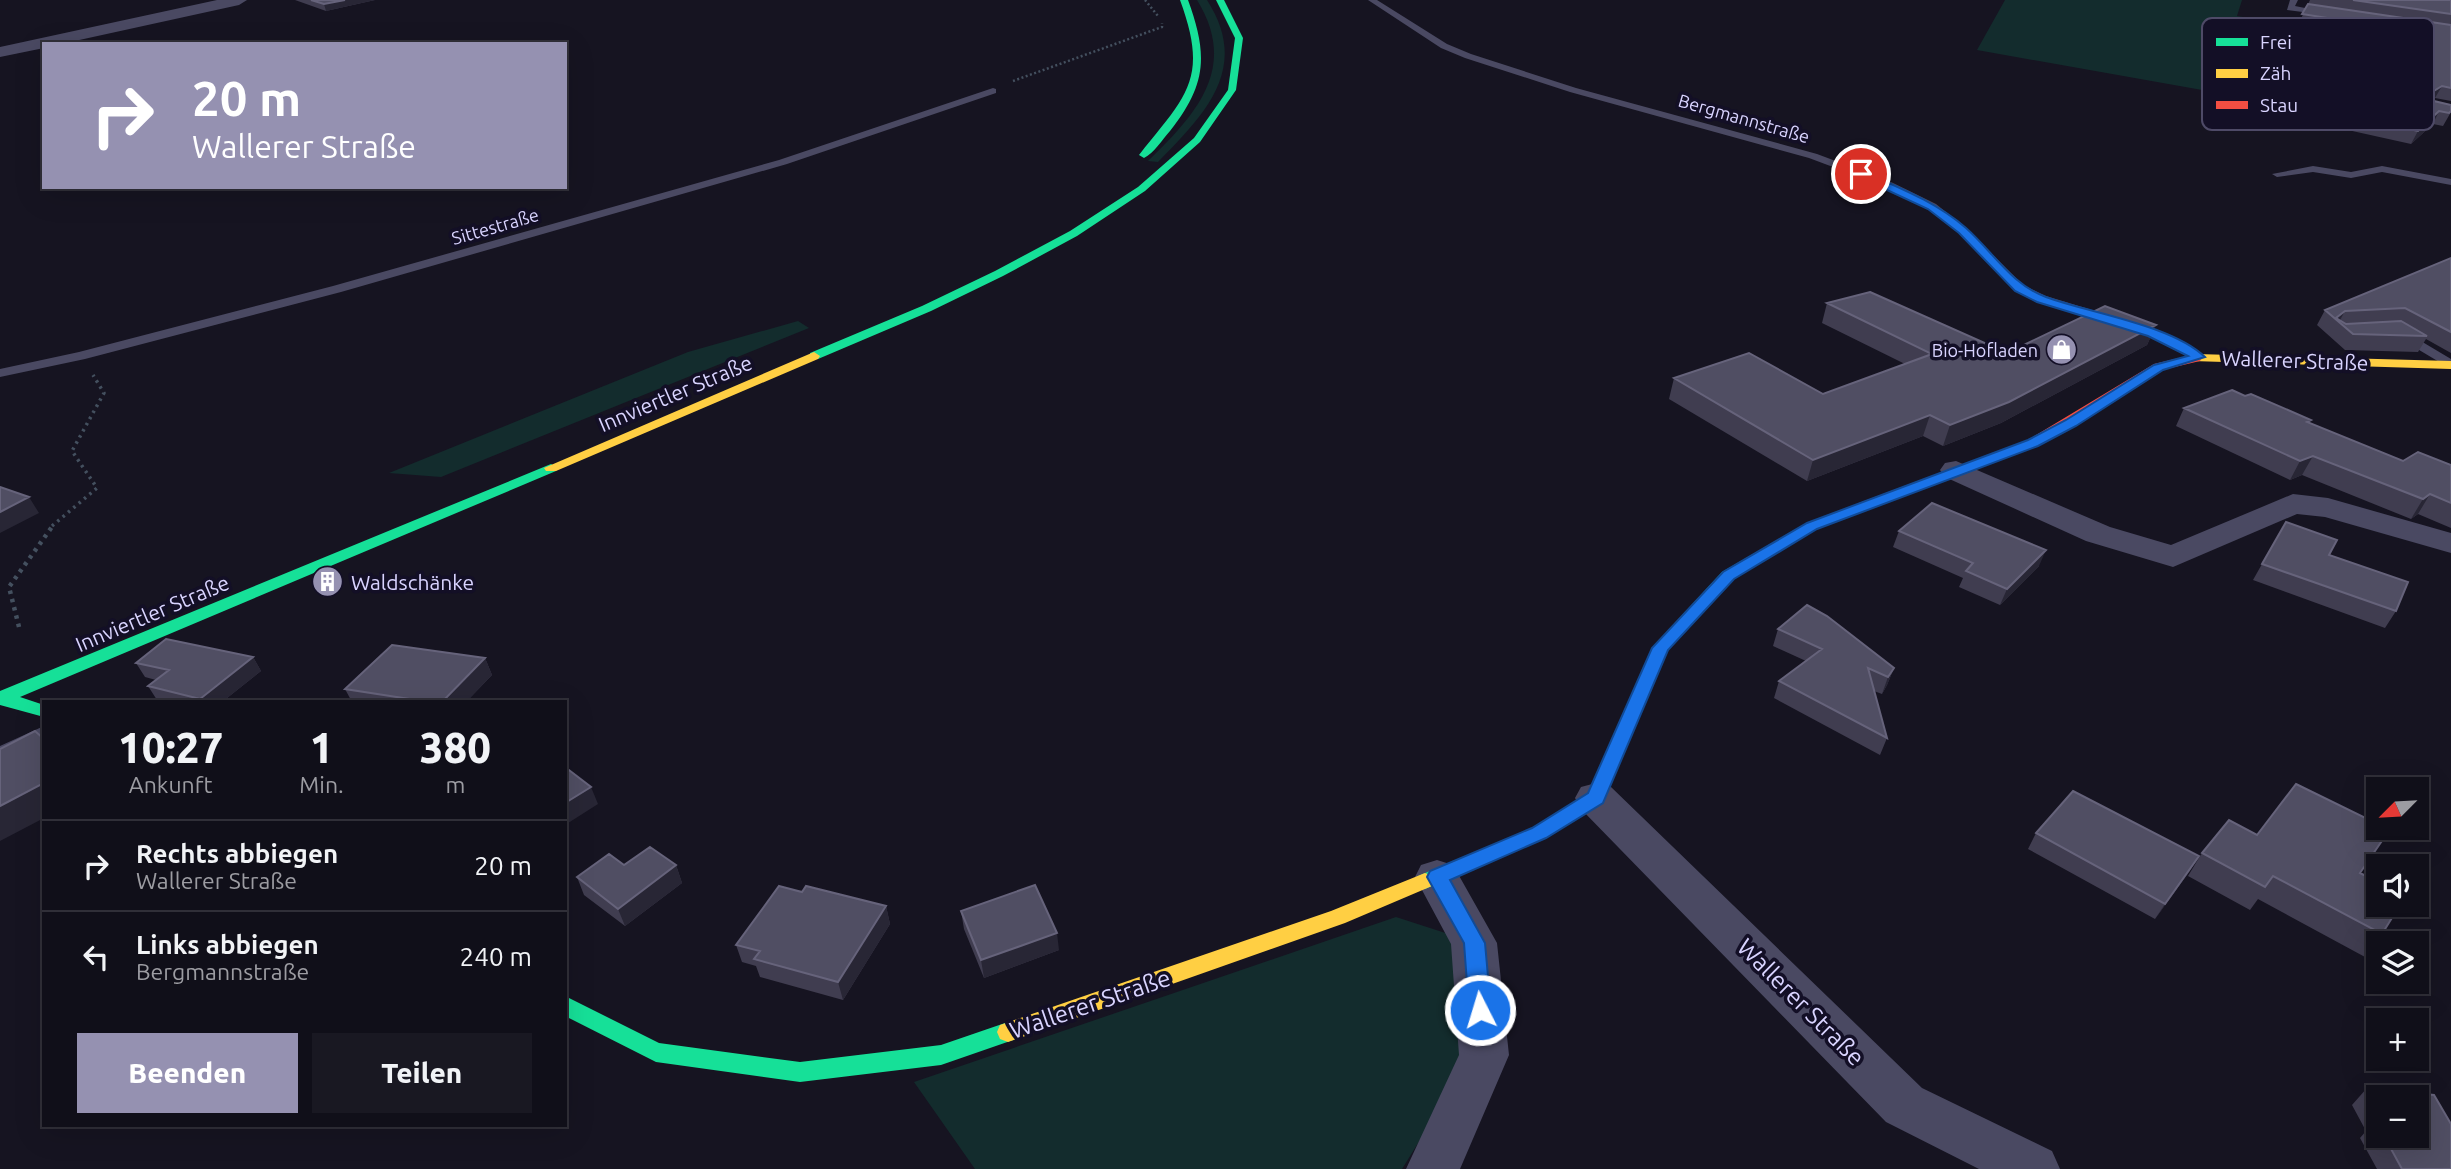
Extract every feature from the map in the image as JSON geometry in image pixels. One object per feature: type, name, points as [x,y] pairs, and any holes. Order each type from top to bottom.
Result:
[{"type":"main road","points":[[1129,168],[1178,118],[1197,79],[1200,38],[1184,0]]},
{"type":"main road","name":"Innviertler Straße","points":[[1,698],[558,467],[975,286],[1045,249],[1106,213],[1154,179],[1216,115],[1235,80],[1240,57],[1239,37],[1220,0]]},
{"type":"main road","name":"Wallerer Straße","points":[[567,1006],[656,1052],[774,1069],[800,1072],[941,1055],[1338,917],[1539,833],[1596,798],[1660,648],[1728,575],[1812,526],[2033,443],[2071,423],[2158,368],[2199,357],[2451,365]]},
{"type":"main road","points":[[1,698],[42,710]]},
{"type":"street","points":[[46,42],[239,0]]},
{"type":"street","points":[[0,52],[42,43]]},
{"type":"street","points":[[1956,470],[2098,534],[2173,556],[2293,504],[2328,508],[2451,543]]},
{"type":"street","name":"Wallerer Straße","points":[[1596,798],[1904,1105],[2032,1169]]},
{"type":"street","points":[[1433,1169],[1484,1055],[1474,943],[1437,877]]},
{"type":"lane","name":"Bergmannstraße","points":[[1372,0],[1444,46],[1480,60],[1573,90],[1813,156],[1885,183],[1932,206],[2019,288],[2041,299],[2153,333],[2199,357]]},
{"type":"lane","points":[[2294,0],[2290,8],[2330,14]]},
{"type":"lane","name":"Sittestraße","points":[[0,373],[80,356],[337,289],[783,162],[993,91]]},
{"type":"lane","points":[[2277,174],[2313,169],[2351,175],[2382,169],[2451,182]]},
{"type":"lane","points":[[2385,331],[2396,330],[2451,365]]},
{"type":"lane","points":[[0,754],[42,734]]},
{"type":"path","points":[[993,91],[1027,74],[1162,27],[1162,21],[1145,0]]},
{"type":"path","points":[[19,627],[9,587],[52,526],[97,488],[72,451],[104,393],[80,356]]},
{"type":"green space","points":[[1197,0],[1207,0],[1219,25],[1225,47],[1217,88],[1192,126],[1158,162],[1148,161],[1182,126],[1196,107],[1213,68],[1214,47],[1209,25]]},
{"type":"green space","points":[[2005,0],[2242,0],[2237,16],[2249,18],[2202,18],[2202,90],[1977,50]]},
{"type":"green space","points":[[798,321],[809,328],[441,477],[389,473],[688,352]]},
{"type":"green space","points":[[1396,917],[1467,940],[1490,1027],[1402,1169],[975,1169],[914,1082]]},
{"type":"building","points":[[311,0],[345,0],[324,4]]},
{"type":"building","points":[[2353,0],[2451,0],[2451,14]]},
{"type":"building","points":[[2308,4],[2403,18],[2327,18],[2302,14]]},
{"type":"building","points":[[2434,23],[2451,25],[2451,88],[2442,86],[2434,91]]},
{"type":"building","points":[[2434,101],[2451,105],[2449,113],[2439,111],[2434,116]]},
{"type":"building","points":[[2451,258],[2451,332],[2405,308],[2345,311],[2336,318],[2346,324],[2401,321],[2427,336],[2353,334],[2325,310]]},
{"type":"building","points":[[1870,292],[2007,353],[2105,306],[2156,325],[2009,402],[1950,425],[1930,415],[1813,460],[1674,378],[1749,353],[1823,394],[1932,354],[1827,303]]},
{"type":"building","points":[[2232,390],[2245,396],[2251,394],[2311,420],[2307,422],[2403,461],[2418,452],[2451,465],[2451,503],[2430,494],[2423,499],[2313,456],[2300,461],[2184,408]]},
{"type":"building","points":[[0,487],[29,497],[0,512]]},
{"type":"building","points":[[1932,503],[2046,550],[2007,589],[1966,571],[1973,563],[1899,531]]},
{"type":"building","points":[[2286,522],[2337,540],[2329,555],[2408,582],[2396,611],[2262,564]]},
{"type":"building","points":[[1807,605],[1827,616],[1894,668],[1888,677],[1868,668],[1887,738],[1779,681],[1822,649],[1778,629]]},
{"type":"building","points":[[166,639],[253,657],[200,699],[148,686],[169,670],[136,663]]},
{"type":"building","points":[[392,645],[485,658],[444,700],[416,700],[345,689]]},
{"type":"building","points":[[35,731],[42,737],[42,784],[0,806],[0,749]]},
{"type":"building","points":[[567,769],[591,787],[567,802]]},
{"type":"building","points":[[2296,784],[2366,818],[2366,840],[2382,840],[2373,854],[2366,854],[2366,864],[2360,873],[2366,876],[2366,917],[2393,917],[2384,931],[2376,931],[2273,876],[2265,887],[2202,853],[2229,820],[2257,835]]},
{"type":"building","points":[[2073,791],[2199,856],[2165,904],[2036,833]]},
{"type":"building","points":[[650,847],[676,865],[618,909],[577,877],[609,854],[624,865]]},
{"type":"building","points":[[1035,885],[1057,933],[981,960],[961,911]]},
{"type":"building","points":[[779,886],[802,892],[806,886],[886,906],[838,982],[754,959],[760,951],[736,945]]},
{"type":"building","points":[[2429,1094],[2434,1095],[2451,1124],[2451,1169],[2402,1169],[2391,1148],[2429,1148]]},
{"type":"traffic: fast","points":[[1144,155],[1175,118],[1194,84],[1198,67],[1198,47],[1184,0]]},
{"type":"traffic: fast","points":[[814,356],[999,274],[1073,233],[1142,189],[1197,140],[1232,90],[1239,38],[1234,23],[1220,0]]},
{"type":"traffic: fast","points":[[0,699],[551,468]]},
{"type":"traffic: fast","points":[[1425,881],[1539,833],[1596,798],[1660,648],[1728,575],[1812,526],[1864,506]]},
{"type":"traffic: fast","points":[[0,697],[42,710]]},
{"type":"traffic: fast","points":[[567,1006],[656,1052],[800,1072],[941,1055],[1008,1032]]},
{"type":"traffic: slow","points":[[551,468],[814,356]]},
{"type":"traffic: slow","points":[[2196,358],[2451,365]]},
{"type":"traffic: slow","points":[[1008,1032],[1338,917],[1425,881]]},
{"type":"traffic: jam","points":[[1864,506],[2033,443],[2158,367],[2196,358]]},
{"type":"place","name":"Bio-Hofladen","points":[[2061,350]]},
{"type":"place","name":"Waldschänke","points":[[328,582]]},
{"type":"route","points":[[1480,1010],[1474,943],[1437,877],[1539,833],[1596,798],[1660,648],[1728,575],[1812,526],[2033,443],[2071,423],[2158,368],[2199,357],[2153,333],[2041,299],[2019,288],[1963,231],[1932,206],[1861,174]]}]
